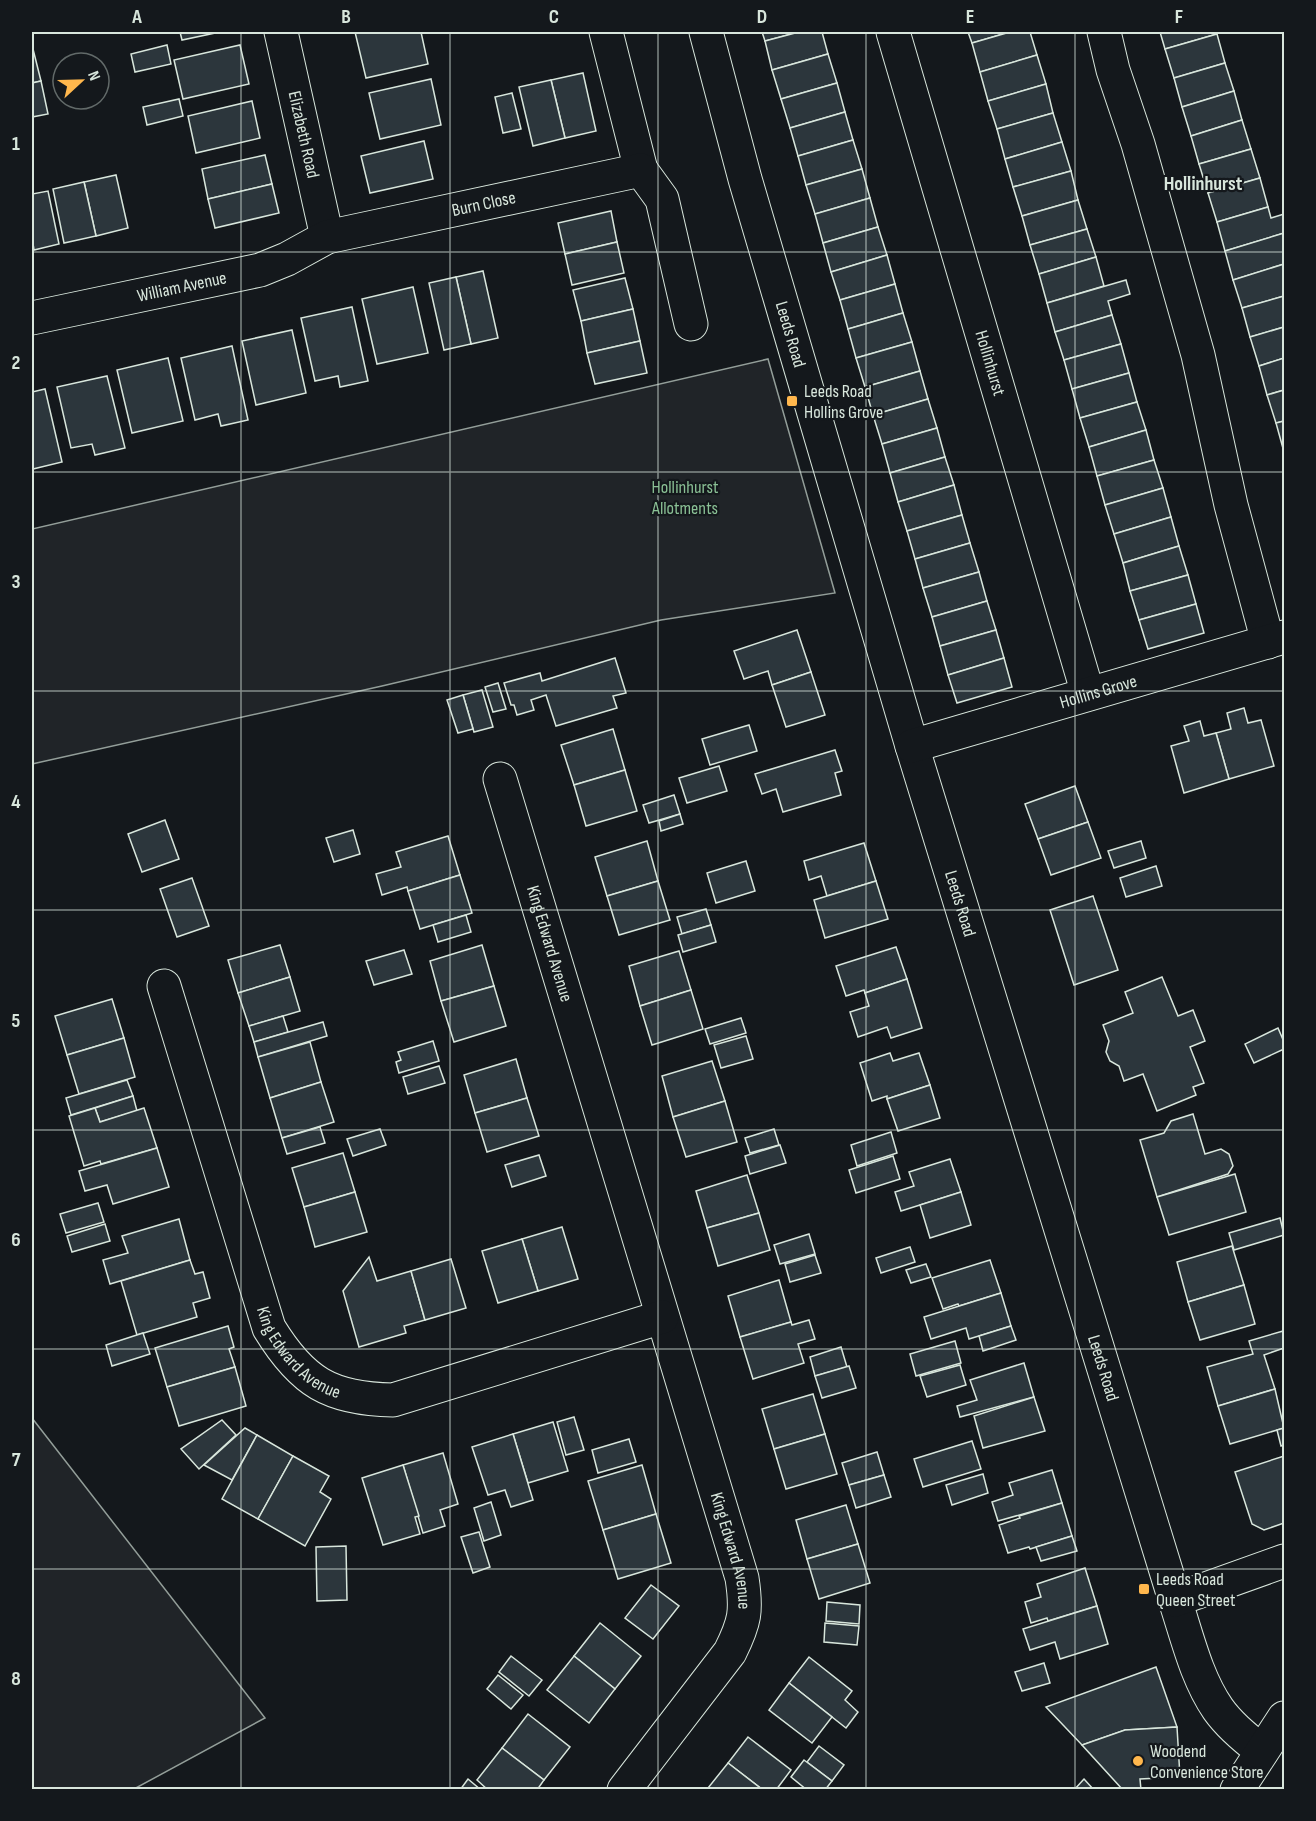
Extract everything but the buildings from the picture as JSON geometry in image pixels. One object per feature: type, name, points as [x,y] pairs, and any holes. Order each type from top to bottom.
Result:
[{"type":"street","name":"Elizabeth Road","points":[[281,32],[327,237]]},
{"type":"street","points":[[606,32],[640,170],[662,199],[691,324]]},
{"type":"street","name":"Leeds Road","points":[[706,32],[745,179],[912,746],[1175,1600],[1202,1680],[1218,1709],[1241,1735],[1262,1751]]},
{"type":"street","name":"Hollinhurst","points":[[893,32],[1088,694]]},
{"type":"street","points":[[1104,32],[1113,70],[1138,144],[1198,355],[1231,505],[1276,639]]},
{"type":"street","name":"Burn Close","points":[[327,237],[640,170]]},
{"type":"street","name":"William Avenue","points":[[32,318],[260,270],[287,259],[327,237]]},
{"type":"street","name":"Hollins Grove","points":[[912,746],[1276,639]]},
{"type":"street","name":"King Edward Avenue","points":[[500,779],[742,1578],[746,1603],[742,1629],[730,1652],[624,1790]]},
{"type":"street","name":"King Edward Avenue","points":[[164,986],[269,1328],[285,1354],[306,1376],[343,1394],[362,1399],[393,1400],[662,1317]]},
{"type":"street","points":[[1175,1600],[1284,1561]]},
{"type":"street","points":[[1237,1790],[1284,1718]]},
{"type":"green space","name":"Hollinhurst Allotments","points":[[768,359],[835,593],[661,620],[382,686],[32,764],[32,529]]},
{"type":"green space","points":[[32,1418],[265,1718],[134,1789],[32,1789]]},
{"type":"place","name":"Leeds Road Hollins Grove","points":[[792,401]]},
{"type":"place","name":"Leeds Road Queen Street","points":[[1144,1589]]},
{"type":"place","name":"Woodend Convenience Store","points":[[1138,1761]]},
{"type":"district","name":"Hollinhurst","points":[[1203,183]]}]
